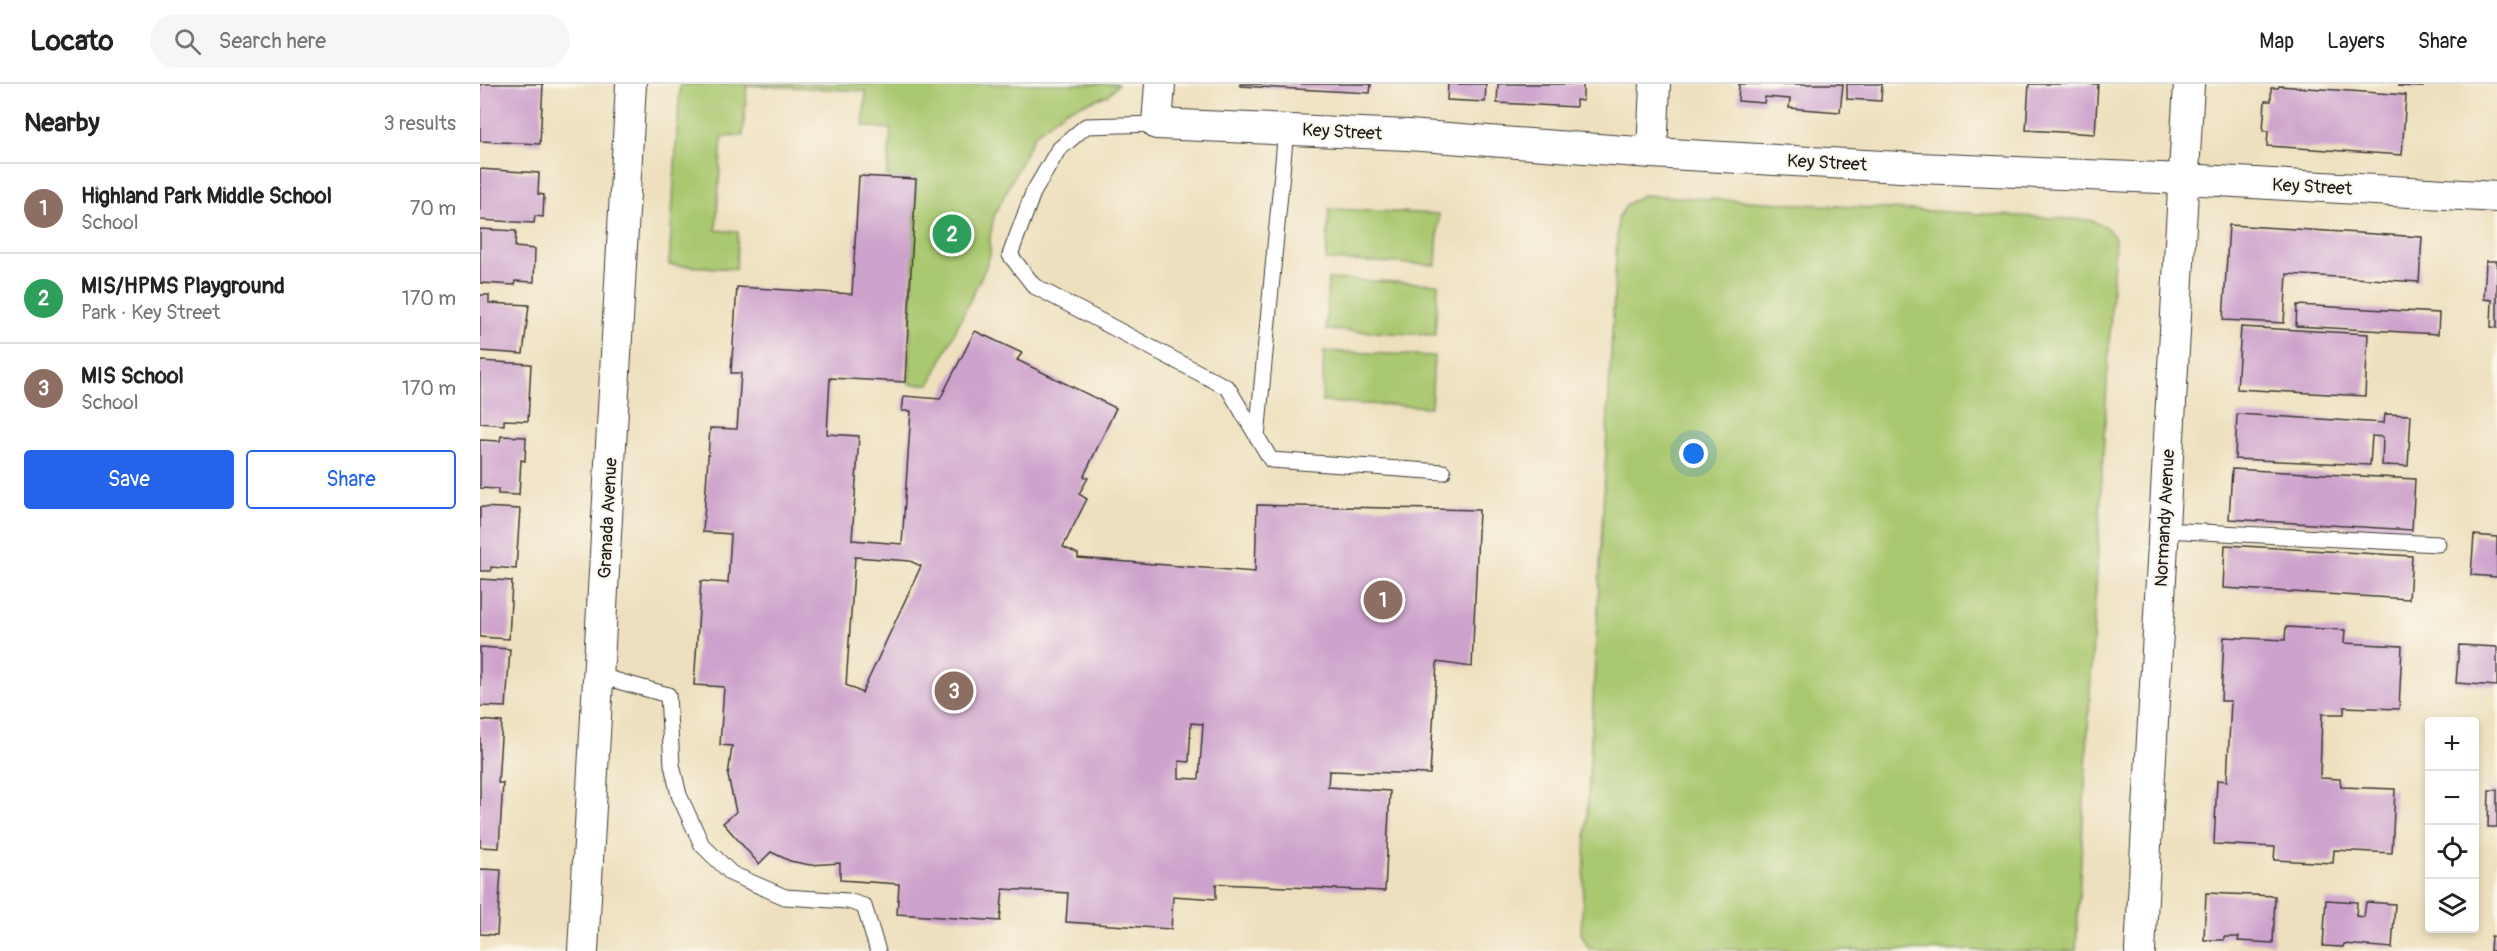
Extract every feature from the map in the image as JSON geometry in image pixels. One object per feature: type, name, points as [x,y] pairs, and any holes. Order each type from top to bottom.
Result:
[{"type":"street","name":"Granada Avenue","points":[[583,951],[631,84]]},
{"type":"street","points":[[1157,124],[1160,84]]},
{"type":"street","points":[[1652,153],[1655,84]]},
{"type":"street","name":"Normandy Avenue","points":[[2140,951],[2189,84]]},
{"type":"street","name":"Key Street","points":[[1157,124],[1396,134],[1652,153],[2497,197]]},
{"type":"lane","points":[[1157,124],[1086,126],[1058,150],[1033,193],[1010,255],[1034,286],[1228,388],[1271,460],[1443,472]]},
{"type":"lane","points":[[1257,437],[1286,130]]},
{"type":"lane","points":[[2164,530],[2438,544]]},
{"type":"lane","points":[[600,676],[668,695],[674,775],[679,795],[702,845],[732,874],[785,897],[848,901],[864,906],[878,951]]},
{"type":"green space","points":[[680,84],[1118,84],[1108,95],[1066,110],[1035,134],[994,216],[990,237],[990,255],[984,271],[930,384],[909,384],[916,179],[887,178],[891,129],[863,126],[866,91],[747,85],[743,136],[722,137],[716,230],[738,232],[736,269],[669,265]]},
{"type":"green space","points":[[1642,195],[2090,220],[2106,227],[2115,238],[2076,951],[1589,949],[1581,933],[1618,218],[1627,204]]},
{"type":"green space","points":[[1329,209],[1439,214],[1436,265],[1326,260]]},
{"type":"green space","points":[[1328,279],[1438,284],[1435,335],[1326,330]]},
{"type":"green space","points":[[1324,351],[1434,356],[1431,407],[1322,402]]},
{"type":"building","points":[[480,84],[543,84],[540,144],[480,141]]},
{"type":"building","points":[[1240,84],[1371,84],[1370,93],[1240,86]]},
{"type":"building","points":[[1448,84],[1486,84],[1485,102],[1447,100]]},
{"type":"building","points":[[1498,84],[1583,84],[1583,101],[1576,100],[1576,107],[1497,103]]},
{"type":"building","points":[[1739,84],[1843,84],[1840,112],[1789,108],[1790,99],[1765,97],[1764,103],[1738,101]]},
{"type":"building","points":[[1847,84],[1882,84],[1881,101],[1847,99]]},
{"type":"building","points":[[2029,84],[2098,84],[2095,134],[2026,130]]},
{"type":"building","points":[[2399,84],[2423,84],[2423,87],[2399,86]]},
{"type":"building","points":[[2279,86],[2406,95],[2402,155],[2267,146],[2268,131],[2263,131],[2265,101],[2271,101],[2271,88]]},
{"type":"building","points":[[480,169],[539,173],[538,194],[544,195],[543,217],[535,216],[534,223],[480,220]]},
{"type":"building","points":[[859,176],[916,179],[905,382],[830,378],[827,434],[859,436],[852,540],[902,544],[911,411],[902,411],[904,396],[940,399],[975,331],[1022,353],[1017,360],[1116,408],[1084,476],[1088,478],[1079,494],[1087,499],[1063,547],[1078,554],[1078,558],[1255,572],[1257,505],[1479,510],[1472,667],[1437,662],[1430,774],[1329,771],[1328,787],[1390,791],[1385,891],[1216,884],[1216,899],[1173,896],[1171,929],[1066,922],[1068,893],[1003,889],[1000,921],[897,914],[899,884],[840,880],[840,863],[810,865],[790,861],[771,852],[759,864],[723,823],[736,812],[728,776],[732,746],[720,745],[724,687],[694,685],[701,581],[728,583],[731,534],[703,532],[710,428],[737,429],[741,373],[731,373],[737,287],[852,294]],"holes":[[[855,557],[910,561],[921,566],[862,693],[846,685]],[[1191,723],[1203,724],[1199,779],[1179,778],[1179,761],[1189,762]]]},
{"type":"building","points":[[2229,225],[2422,237],[2419,282],[2287,274],[2284,323],[2223,320]]},
{"type":"building","points":[[480,229],[516,231],[515,247],[535,249],[534,282],[515,281],[515,285],[480,283]]},
{"type":"building","points":[[2486,261],[2497,261],[2497,328],[2491,327],[2492,300],[2484,299]]},
{"type":"building","points":[[480,295],[489,295],[489,303],[529,305],[523,354],[480,351]]},
{"type":"building","points":[[2297,305],[2439,313],[2438,334],[2296,326]]},
{"type":"building","points":[[2241,327],[2368,334],[2365,396],[2237,389]]},
{"type":"building","points":[[480,361],[531,364],[528,421],[504,420],[504,425],[480,423]]},
{"type":"building","points":[[2237,414],[2384,423],[2385,414],[2411,415],[2408,466],[2382,465],[2383,437],[2372,436],[2370,465],[2235,459]]},
{"type":"building","points":[[501,436],[526,437],[525,461],[521,460],[519,495],[498,494],[498,489],[480,488],[480,440],[500,441]]},
{"type":"building","points":[[2232,469],[2415,479],[2412,530],[2229,519]]},
{"type":"building","points":[[480,507],[520,509],[516,569],[491,567],[491,571],[480,571]]},
{"type":"building","points":[[2474,535],[2497,537],[2497,577],[2471,575]]},
{"type":"building","points":[[2225,545],[2412,556],[2409,599],[2223,588]]},
{"type":"building","points":[[480,579],[512,581],[509,639],[480,637]]},
{"type":"building","points":[[2286,627],[2345,630],[2344,643],[2402,646],[2399,709],[2344,707],[2344,714],[2322,714],[2320,778],[2340,779],[2341,787],[2395,789],[2392,853],[2334,850],[2333,863],[2274,860],[2275,847],[2214,844],[2217,780],[2227,781],[2231,701],[2221,701],[2224,637],[2285,640]]},
{"type":"building","points":[[2459,645],[2497,647],[2497,686],[2456,683]]},
{"type":"building","points":[[480,647],[510,649],[506,707],[480,706]]},
{"type":"building","points":[[480,720],[502,722],[498,783],[503,783],[499,848],[480,847]]},
{"type":"building","points":[[2489,790],[2497,790],[2497,827],[2488,827]]},
{"type":"building","points":[[480,869],[501,870],[497,935],[480,934]]},
{"type":"building","points":[[2206,893],[2275,896],[2273,943],[2238,941],[2239,937],[2204,940]]},
{"type":"building","points":[[2326,900],[2357,902],[2356,916],[2364,917],[2366,902],[2395,904],[2392,948],[2344,944],[2343,947],[2323,946]]},
{"type":"building","points":[[2491,936],[2497,937],[2497,951],[2490,951]]},
{"type":"place","name":"MIS/HPMS Playground","points":[[952,234]]},
{"type":"place","name":"Highland Park Middle School","points":[[1383,600]]},
{"type":"place","name":"MIS School","points":[[954,691]]}]
